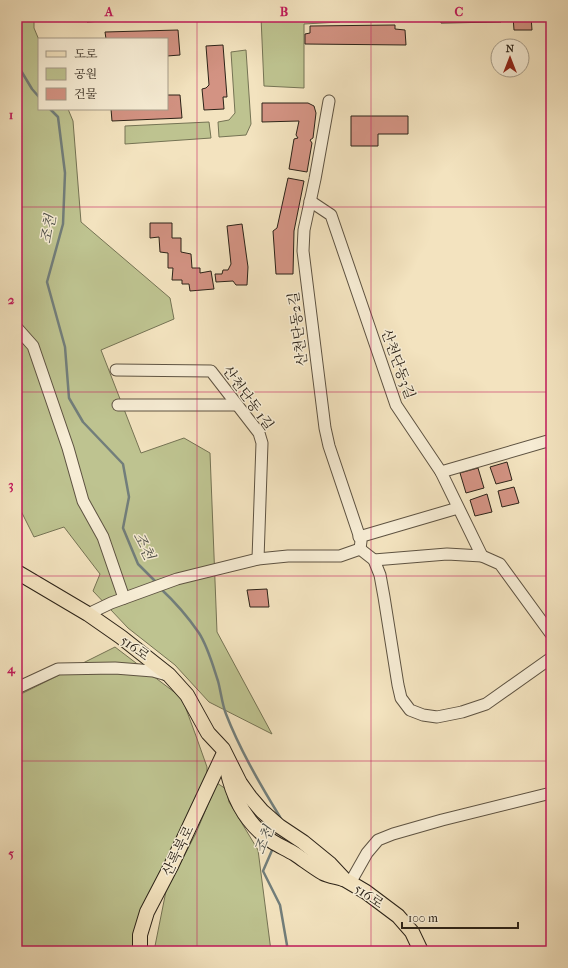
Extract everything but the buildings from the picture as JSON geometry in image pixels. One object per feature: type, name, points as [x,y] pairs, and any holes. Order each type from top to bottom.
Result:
[{"type":"main road","name":"516로","points":[[17,572],[88,614],[121,637],[169,675],[187,695],[208,733],[223,749],[250,797],[262,811],[279,826],[303,842],[330,864],[347,881]]},
{"type":"main road","name":"516로","points":[[224,753],[234,795],[246,818],[272,841],[295,854],[324,874],[347,881],[366,892],[398,916],[412,932],[421,951]]},
{"type":"main road","name":"산록북로","points":[[140,951],[140,935],[147,912],[181,846],[224,753]]},
{"type":"street","name":"산천단동2길","points":[[329,101],[304,230],[303,250],[325,428],[329,446],[359,537],[360,550]]},
{"type":"street","name":"산천단동3길","points":[[310,200],[330,215],[396,405],[441,472],[482,556]]},
{"type":"street","points":[[17,328],[33,346],[68,448],[83,501],[103,537],[124,598]]},
{"type":"street","name":"산천단동 1길","points":[[116,370],[211,371],[259,433],[262,443],[258,559]]},
{"type":"street","points":[[118,405],[237,405]]},
{"type":"street","points":[[441,472],[551,440]]},
{"type":"street","points":[[359,537],[458,508]]},
{"type":"street","points":[[88,614],[124,598],[176,579],[258,559],[288,556],[340,556],[360,550],[374,560],[380,575],[398,685],[401,698],[410,710],[423,715],[437,717],[462,712],[486,704],[551,658]]},
{"type":"street","points":[[374,560],[447,554],[482,556],[500,564],[551,634]]},
{"type":"street","points":[[17,688],[58,668],[114,668],[153,671],[169,675]]},
{"type":"street","points":[[347,881],[378,840],[393,834],[442,820],[551,793]]},
{"type":"green space","points":[[17,17],[34,17],[34,28],[38,38],[38,110],[68,110],[73,121],[81,222],[170,298],[174,319],[101,350],[141,453],[184,438],[210,453],[217,632],[272,734],[209,702],[175,665],[128,628],[93,591],[100,574],[64,527],[34,537],[17,503]]},
{"type":"green space","points":[[261,17],[340,17],[340,22],[304,24],[304,88],[264,86]]},
{"type":"green space","points":[[246,50],[251,124],[246,135],[219,137],[218,122],[229,120],[235,113],[231,52]]},
{"type":"green space","points":[[209,122],[211,138],[125,144],[125,126]]},
{"type":"green space","points":[[115,647],[182,698],[207,767],[207,774],[136,951],[17,951],[17,696]]},
{"type":"green space","points":[[217,783],[226,789],[229,802],[258,850],[271,951],[154,951],[166,891],[196,833]]},
{"type":"waterway","name":"조천","points":[[17,64],[32,89],[38,96]]},
{"type":"waterway","name":"조천","points":[[51,110],[58,117],[65,173],[63,224],[47,282],[65,347],[69,398],[83,422],[123,464],[129,497],[123,528],[138,564],[157,583]]},
{"type":"waterway","name":"조천","points":[[161,589],[186,615],[202,638],[208,650],[218,681],[225,710],[238,741],[282,821]]},
{"type":"waterway","name":"조천","points":[[273,848],[263,871],[280,905],[288,951]]}]
